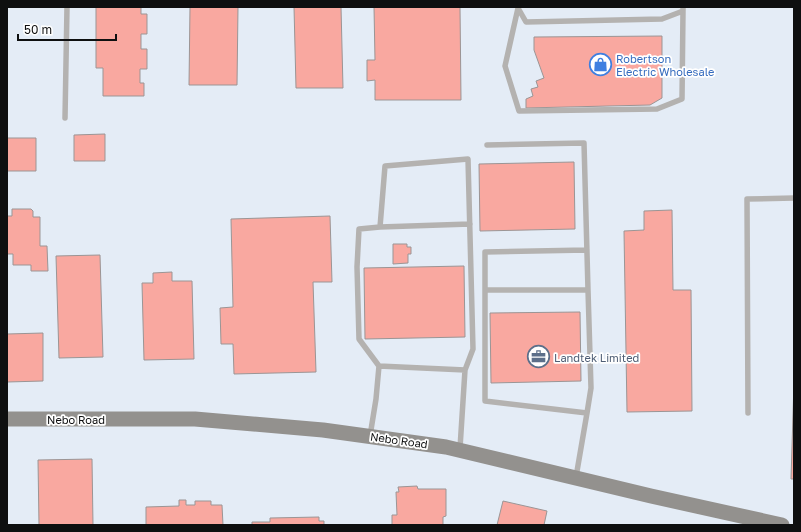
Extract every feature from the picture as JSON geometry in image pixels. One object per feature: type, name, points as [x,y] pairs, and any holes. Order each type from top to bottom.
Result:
[{"type":"street","name":"Nebo Road","points":[[7,419],[195,419],[323,430],[370,436],[460,450],[782,525]]},
{"type":"lane","points":[[65,118],[67,7]]},
{"type":"lane","points":[[518,8],[526,22],[662,19],[683,9],[682,99],[657,109],[519,111],[505,66],[518,8]]},
{"type":"lane","points":[[487,145],[584,143],[591,388],[576,478]]},
{"type":"lane","points":[[380,227],[385,166],[468,159],[473,349],[465,370],[460,450]]},
{"type":"lane","points":[[748,413],[747,199],[794,198]]},
{"type":"lane","points":[[370,436],[376,399],[379,366],[359,339],[357,267],[359,228],[470,224]]},
{"type":"lane","points":[[587,250],[485,252],[484,401],[587,413]]},
{"type":"lane","points":[[485,290],[588,290]]},
{"type":"lane","points":[[379,366],[465,370]]},
{"type":"shaded area","points":[[7,7],[794,7],[794,525],[7,525]]},
{"type":"building","points":[[96,7],[141,7],[141,14],[147,14],[147,34],[141,34],[141,49],[147,49],[147,69],[140,69],[140,83],[144,83],[144,96],[103,96],[103,68],[96,68]]},
{"type":"building","points":[[190,7],[238,7],[237,85],[189,85]]},
{"type":"building","points":[[294,7],[341,7],[343,88],[296,88]]},
{"type":"building","points":[[374,7],[460,7],[461,100],[375,100],[375,80],[367,81],[367,60],[375,60]]},
{"type":"building","name":"Robertson Electric Wholesale","points":[[662,36],[662,98],[650,105],[526,108],[526,99],[533,96],[531,89],[538,87],[536,81],[544,78],[534,50],[534,37]]},
{"type":"building","points":[[105,134],[105,161],[74,161],[74,135]]},
{"type":"building","points":[[7,138],[36,138],[36,171],[7,171]]},
{"type":"building","points":[[574,162],[575,229],[480,231],[479,164]]},
{"type":"building","points":[[12,209],[31,209],[33,211],[33,217],[40,217],[40,246],[47,246],[48,271],[31,271],[31,265],[13,265],[13,254],[7,254],[7,216],[12,216]]},
{"type":"building","points":[[672,210],[673,290],[691,290],[692,411],[627,412],[624,231],[644,230],[644,211]]},
{"type":"building","points":[[330,216],[332,282],[313,282],[316,372],[234,374],[233,344],[221,344],[220,308],[233,307],[231,219]]},
{"type":"building","points":[[393,244],[407,244],[407,247],[411,247],[411,254],[408,254],[408,263],[393,264]]},
{"type":"building","points":[[100,255],[103,357],[59,358],[56,256]]},
{"type":"building","points":[[464,266],[465,337],[365,339],[364,268]]},
{"type":"building","points":[[172,272],[172,281],[192,281],[194,359],[144,360],[142,283],[153,283],[153,273]]},
{"type":"building","points":[[580,312],[581,381],[491,383],[490,313]]},
{"type":"building","points":[[43,333],[43,381],[7,382],[7,334]]},
{"type":"building","points":[[794,382],[794,479],[791,479]]},
{"type":"building","points":[[92,459],[93,525],[39,525],[38,460]]},
{"type":"building","points":[[417,486],[418,489],[446,489],[446,516],[443,517],[443,525],[392,525],[392,515],[397,515],[396,492],[399,492],[398,487]]},
{"type":"building","points":[[179,500],[186,500],[186,505],[195,505],[195,501],[211,501],[211,505],[222,505],[223,525],[146,525],[146,507],[179,506]]},
{"type":"building","points":[[503,501],[547,511],[544,525],[497,525]]},
{"type":"building","points":[[319,517],[319,521],[324,521],[324,525],[252,525],[252,522],[270,522],[270,518]]},
{"type":"place","name":"Robertson Electric Wholesale","points":[[600,64]]},
{"type":"place","name":"Landtek Limited","points":[[539,357]]}]
